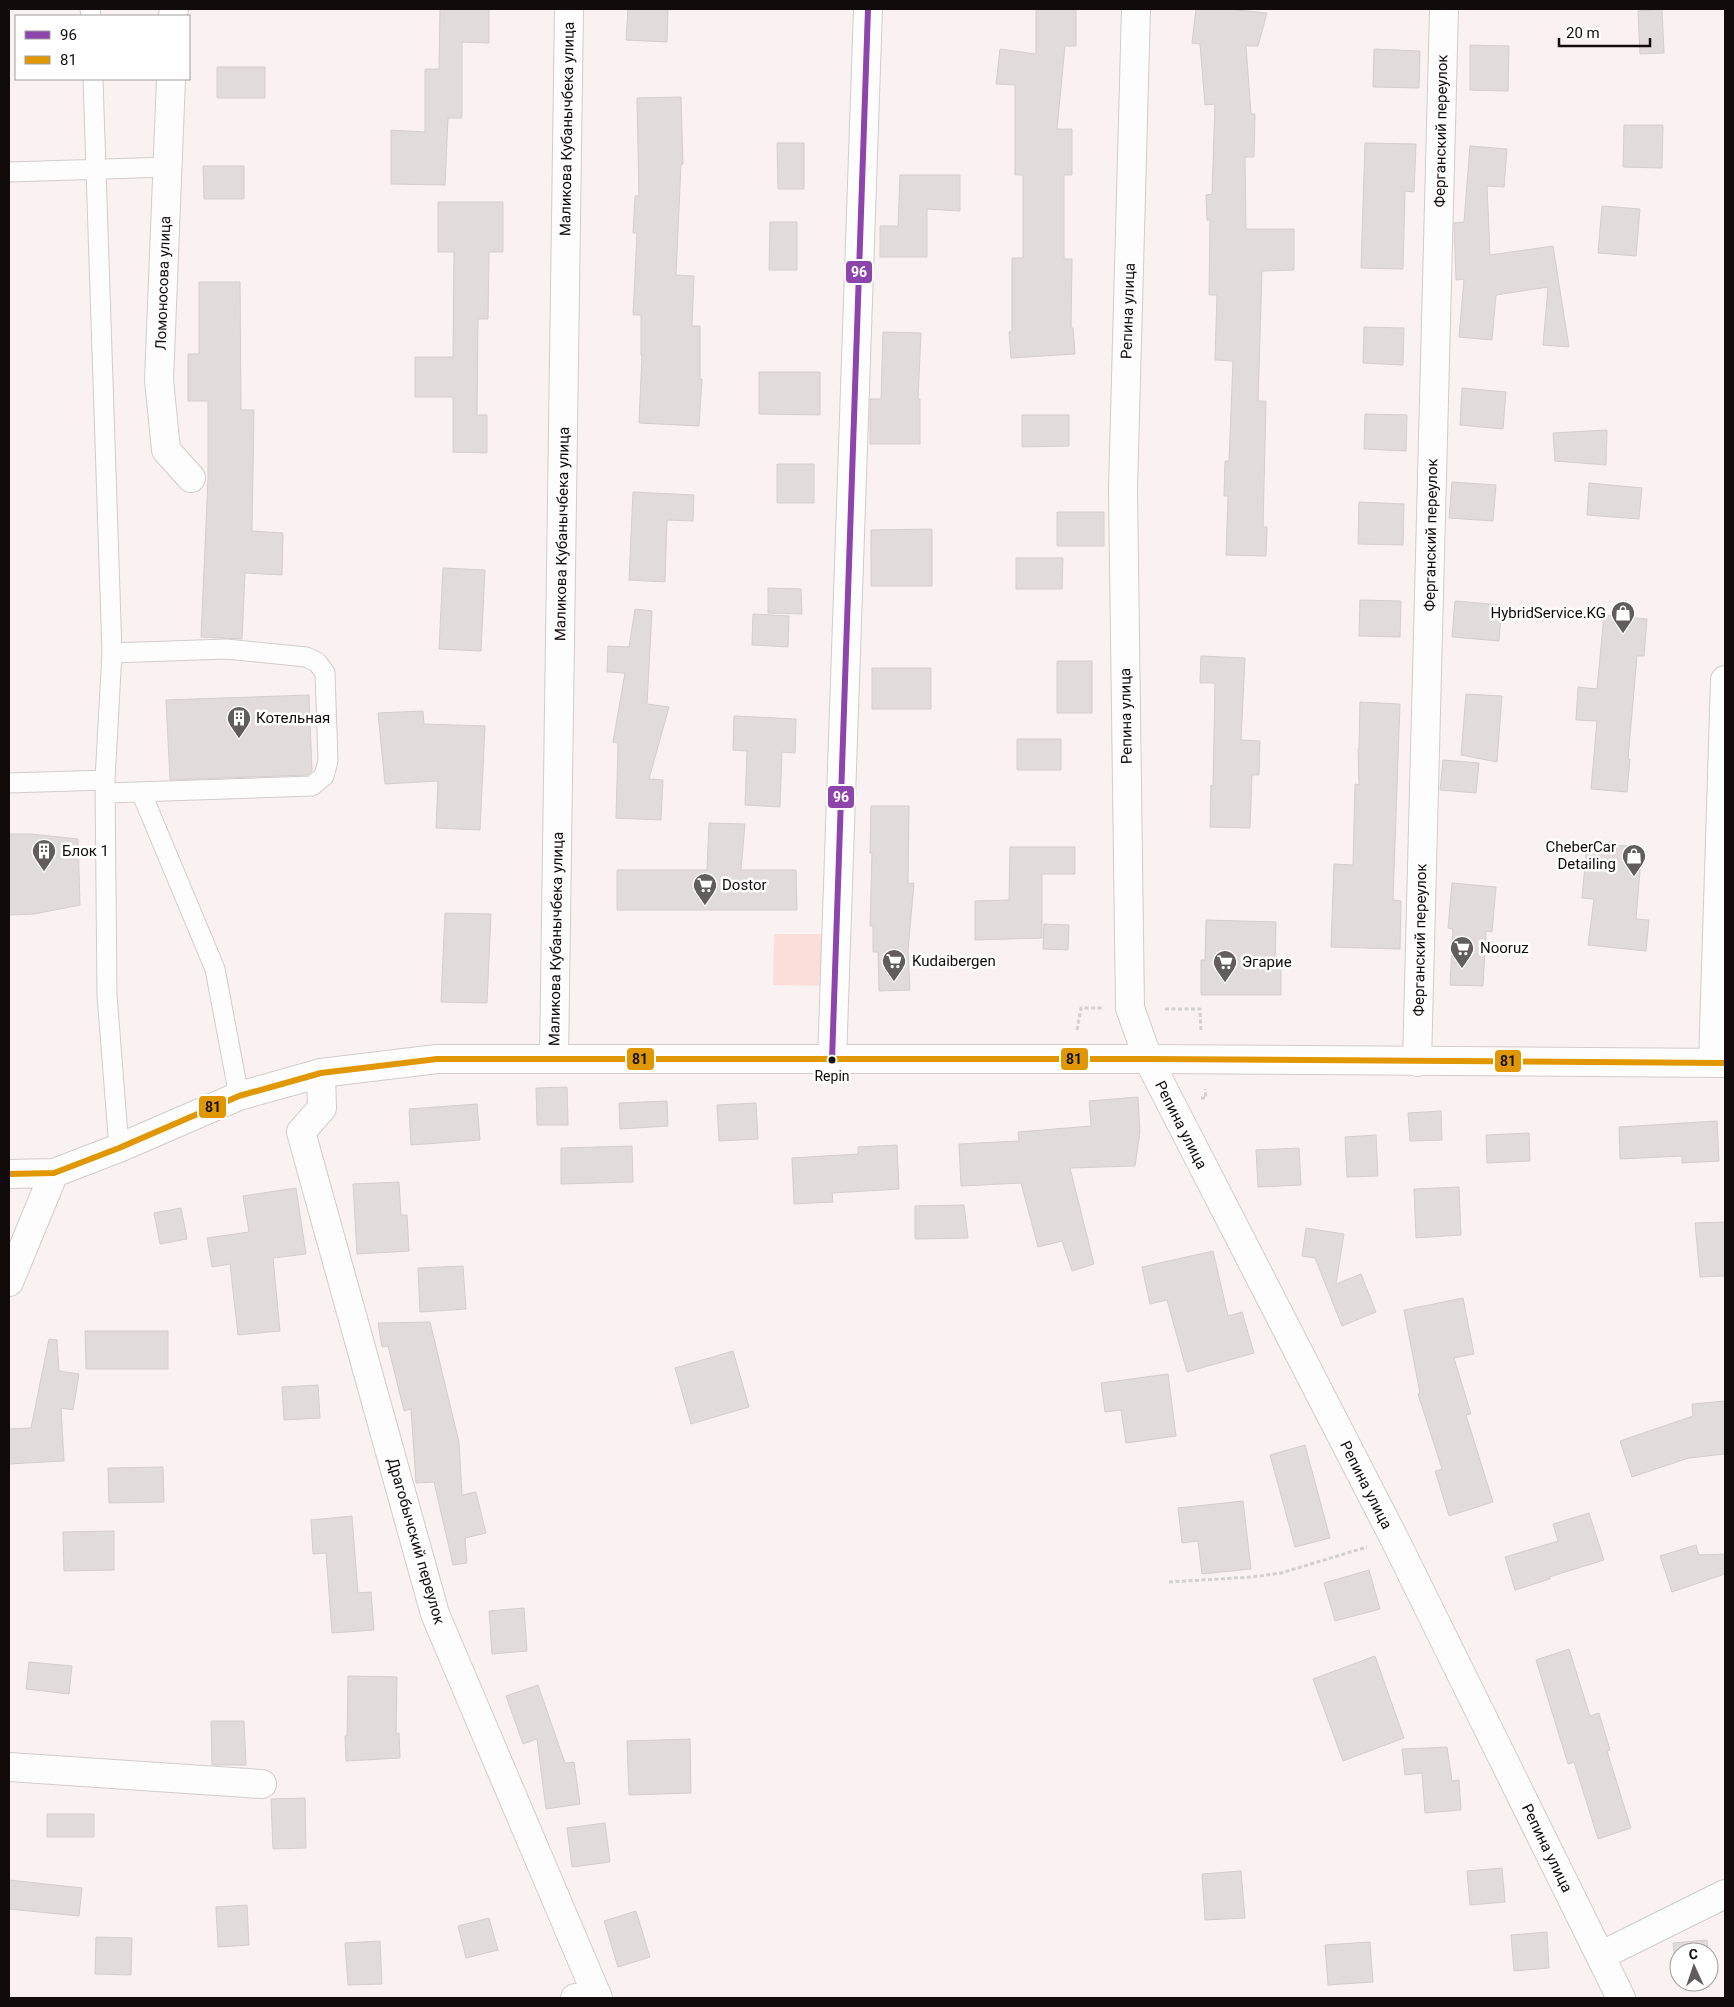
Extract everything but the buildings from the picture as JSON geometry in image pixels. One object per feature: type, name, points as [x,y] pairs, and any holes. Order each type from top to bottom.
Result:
[{"type":"street","name":"Маликова Кубанычбека улица","points":[[554,1060],[569,9]]},
{"type":"street","points":[[832,1060],[868,9]]},
{"type":"street","name":"Репина улица","points":[[1136,9],[1123,489],[1130,1008],[1148,1059],[1394,1538],[1621,1998]]},
{"type":"street","name":"Ферганский переулок","points":[[1417,1062],[1444,9]]},
{"type":"street","name":"Ломоносова улица","points":[[171,80],[159,380],[166,450],[191,478]]},
{"type":"street","points":[[9,1174],[54,1173],[119,1148],[239,1096],[321,1073],[437,1060],[1148,1059],[1719,1063],[1725,680]]},
{"type":"street","name":"Драгобычский переулок","points":[[321,1073],[322,1108],[301,1132],[435,1614],[590,1997]]},
{"type":"street","points":[[9,1282],[54,1173]]},
{"type":"street","points":[[9,1767],[262,1784]]},
{"type":"street","points":[[1600,1956],[1725,1894]]},
{"type":"lane","points":[[93,80],[112,653],[106,786],[107,995],[119,1148]]},
{"type":"lane","points":[[9,172],[168,167]]},
{"type":"lane","points":[[9,783],[106,786],[141,792],[312,786],[324,776],[328,761],[325,673],[317,662],[306,657],[226,649],[112,653]]},
{"type":"lane","points":[[141,792],[215,969],[239,1096]]},
{"type":"path","points":[[1077,1031],[1081,1008],[1105,1008]]},
{"type":"path","points":[[1165,1009],[1200,1009],[1201,1035]]},
{"type":"path","points":[[1170,1582],[1252,1577],[1281,1573],[1394,1538]]},
{"type":"shaded area","points":[[774,934],[830,934],[829,986],[773,985]]},
{"type":"transit line","name":"96","points":[[832,1060],[868,9]]},
{"type":"transit line","name":"81","points":[[9,1174],[54,1173],[119,1148],[239,1096],[321,1073],[437,1059],[1148,1059],[1725,1063]]},
{"type":"place","name":"HybridService.KG","points":[[1623,634]]},
{"type":"place","name":"Котельная","points":[[239,739]]},
{"type":"place","name":"Блок 1","points":[[44,872]]},
{"type":"place","name":"CheberCar Detailing","points":[[1634,877]]},
{"type":"place","name":"Dostor","points":[[705,906]]},
{"type":"place","name":"Nooruz","points":[[1462,969]]},
{"type":"place","name":"Kudaibergen","points":[[894,982]]},
{"type":"place","name":"Эгарие","points":[[1225,983]]},
{"type":"place","name":"Repin","points":[[832,1060]]}]
